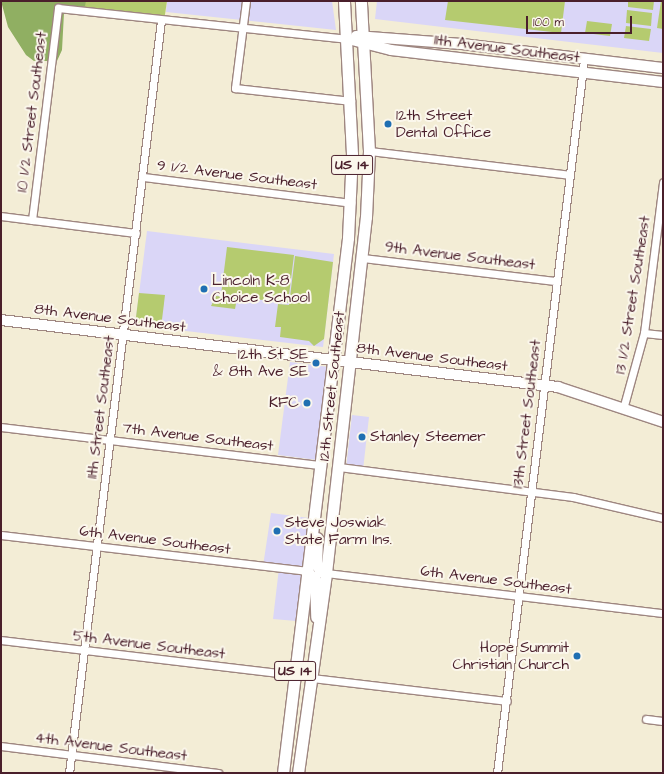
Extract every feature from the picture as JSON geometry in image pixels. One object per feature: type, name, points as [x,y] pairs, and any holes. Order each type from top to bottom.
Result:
[{"type":"main road","name":"12th Street Southeast","points":[[283,773],[313,513],[334,360],[351,203],[351,101],[348,39],[344,1]]},
{"type":"main road","name":"12th Street Southeast","points":[[298,773],[326,573],[362,258],[369,151],[361,1]]},
{"type":"main road","points":[[313,513],[318,523],[316,562],[320,571],[326,573]]},
{"type":"main road","points":[[306,570],[315,580],[318,629]]},
{"type":"street","points":[[246,1],[235,88],[351,101]]},
{"type":"street","name":"11th Avenue Southeast","points":[[58,8],[242,30],[584,59],[663,68]]},
{"type":"street","name":"10 1/2 Street Southeast","points":[[32,220],[58,8]]},
{"type":"street","name":"11th Street Southeast","points":[[69,773],[161,21]]},
{"type":"street","name":"11th Avenue Southeast","points":[[364,40],[582,73],[663,82]]},
{"type":"street","name":"13th Street Southeast","points":[[497,773],[584,59]]},
{"type":"street","points":[[369,151],[570,176]]},
{"type":"street","name":"9 1/2 Avenue Southeast","points":[[143,177],[351,203]]},
{"type":"street","name":"13 1/2 Street Southeast","points":[[623,409],[644,333],[659,242],[663,182]]},
{"type":"street","points":[[1,216],[136,233]]},
{"type":"street","name":"9th Avenue Southeast","points":[[362,258],[556,281]]},
{"type":"street","name":"8th Avenue Southeast","points":[[1,320],[544,385],[587,394],[623,409],[663,422]]},
{"type":"street","points":[[644,333],[663,335]]},
{"type":"street","name":"7th Avenue Southeast","points":[[1,427],[320,465]]},
{"type":"street","points":[[338,467],[532,491],[663,518]]},
{"type":"street","name":"6th Avenue Southeast","points":[[1,535],[306,570]]},
{"type":"street","name":"6th Avenue Southeast","points":[[326,573],[663,613]]},
{"type":"street","name":"5th Avenue Southeast","points":[[1,640],[294,675]]},
{"type":"street","points":[[311,678],[506,701]]},
{"type":"street","points":[[646,720],[663,721]]},
{"type":"street","name":"4th Avenue Southeast","points":[[1,746],[218,773]]},
{"type":"shaded area","points":[[167,1],[332,1],[336,30],[166,12]]},
{"type":"shaded area","points":[[377,1],[663,1],[663,53],[375,19]]},
{"type":"shaded area","points":[[147,231],[334,254],[323,347],[135,325]]},
{"type":"shaded area","points":[[290,362],[329,367],[317,460],[278,455]]},
{"type":"shaded area","points":[[352,415],[369,417],[363,470],[346,468]]},
{"type":"shaded area","points":[[271,513],[309,518],[296,621],[273,619],[279,568],[263,566]]},
{"type":"green space","points":[[1,1],[86,1],[85,6],[73,6],[64,13],[62,50],[57,61],[34,61],[26,55],[8,27]]},
{"type":"green space","points":[[11,1],[167,1],[164,21]]},
{"type":"green space","points":[[448,1],[565,1],[561,33],[445,20]]},
{"type":"green space","points":[[628,1],[654,1],[653,10],[628,7]]},
{"type":"green space","points":[[661,1],[663,1],[663,29],[657,28]]},
{"type":"green space","points":[[627,10],[652,13],[651,26],[626,23]]},
{"type":"green space","points":[[587,21],[612,24],[610,36],[585,33]]},
{"type":"green space","points":[[626,26],[651,29],[649,41],[624,38]]},
{"type":"green space","points":[[227,247],[294,255],[288,303],[221,295]]},
{"type":"green space","points":[[295,256],[333,262],[324,339],[314,346],[309,341],[280,337],[281,327],[275,327],[278,304],[289,305]]},
{"type":"green space","points":[[139,293],[165,295],[161,328],[135,325]]},
{"type":"green space","points":[[216,296],[237,298],[235,309],[211,306]]},
{"type":"place","name":"12th Street Dental Office","points":[[388,124]]},
{"type":"place","name":"Lincoln K-8 Choice School","points":[[204,289]]},
{"type":"place","name":"12th St SE & 8th Ave SE","points":[[316,363]]},
{"type":"place","name":"KFC","points":[[307,403]]},
{"type":"place","name":"Stanley Steemer","points":[[362,437]]},
{"type":"place","name":"Steve Joswiak State Farm Ins.","points":[[277,531]]},
{"type":"place","name":"Hope Summit Christian Church","points":[[577,656]]}]
